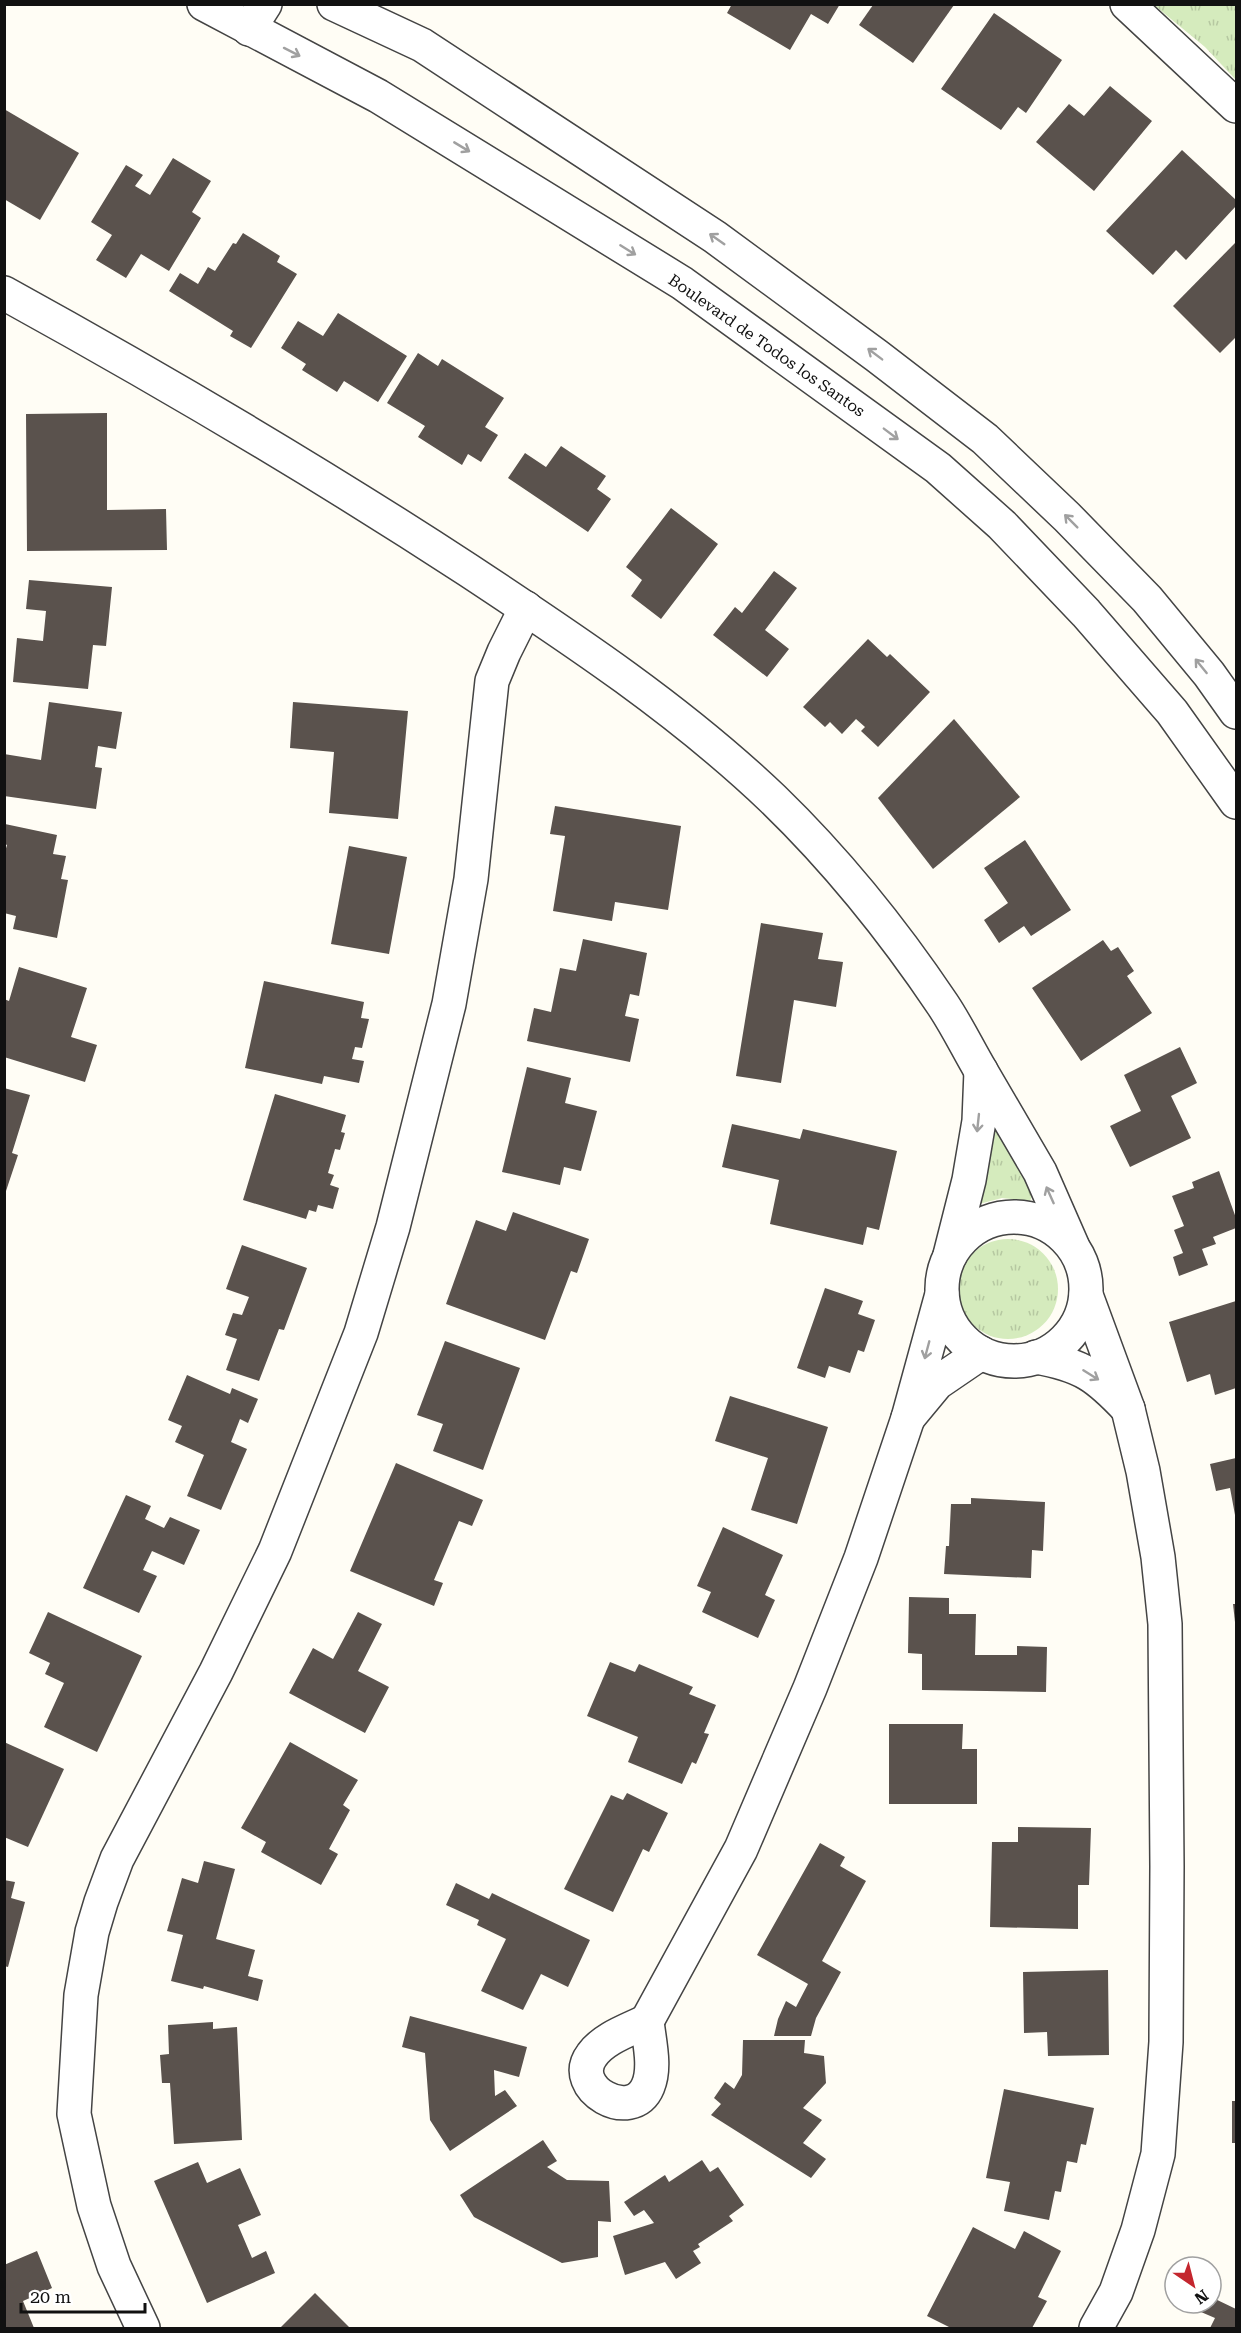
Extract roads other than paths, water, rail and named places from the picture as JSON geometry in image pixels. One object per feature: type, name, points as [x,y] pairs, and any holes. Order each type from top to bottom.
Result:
[{"type":"street","name":"Boulevard de Todos los Santos","points":[[204,4],[257,17],[378,96],[682,283],[938,468],[1002,525],[1086,613],[1172,712],[1236,802]]},
{"type":"street","points":[[334,4],[422,45],[715,237],[985,439],[1067,517],[1147,599],[1209,674],[1236,712]]},
{"type":"street","points":[[389,4],[422,45]]},
{"type":"street","points":[[1127,4],[1236,106]]},
{"type":"street","points":[[4,293],[90,340],[385,516],[606,663],[709,741],[774,801],[834,864],[898,943],[945,1007],[1040,1172],[1084,1271],[1086,1295],[1128,1409],[1145,1482],[1158,1557],[1165,1624],[1166,2042],[1158,2154],[1138,2230],[1116,2292],[1096,2328]]},
{"type":"street","points":[[143,2328],[114,2266],[94,2206],[74,2114],[81,1995],[92,1932],[117,1859],[216,1672],[275,1551],[360,1333],[393,1227],[449,1004],[471,879],[492,681],[526,608]]},
{"type":"street","points":[[647,2021],[741,1850],[810,1688],[861,1558],[908,1418],[942,1294],[943,1275],[950,1257],[969,1179],[979,1121],[981,1071]]},
{"type":"street","points":[[950,1257],[962,1239],[979,1226],[999,1219],[1020,1217],[1041,1222],[1060,1233],[1074,1249]]},
{"type":"street","points":[[942,1294],[948,1318],[962,1338],[981,1353],[999,1360],[1018,1361],[1036,1358],[1062,1362],[1085,1371],[1104,1383],[1128,1409]]},
{"type":"street","points":[[1036,1358],[1055,1348],[1070,1334],[1081,1315],[1086,1295]]},
{"type":"street","points":[[908,1418],[937,1383],[981,1353]]}]
